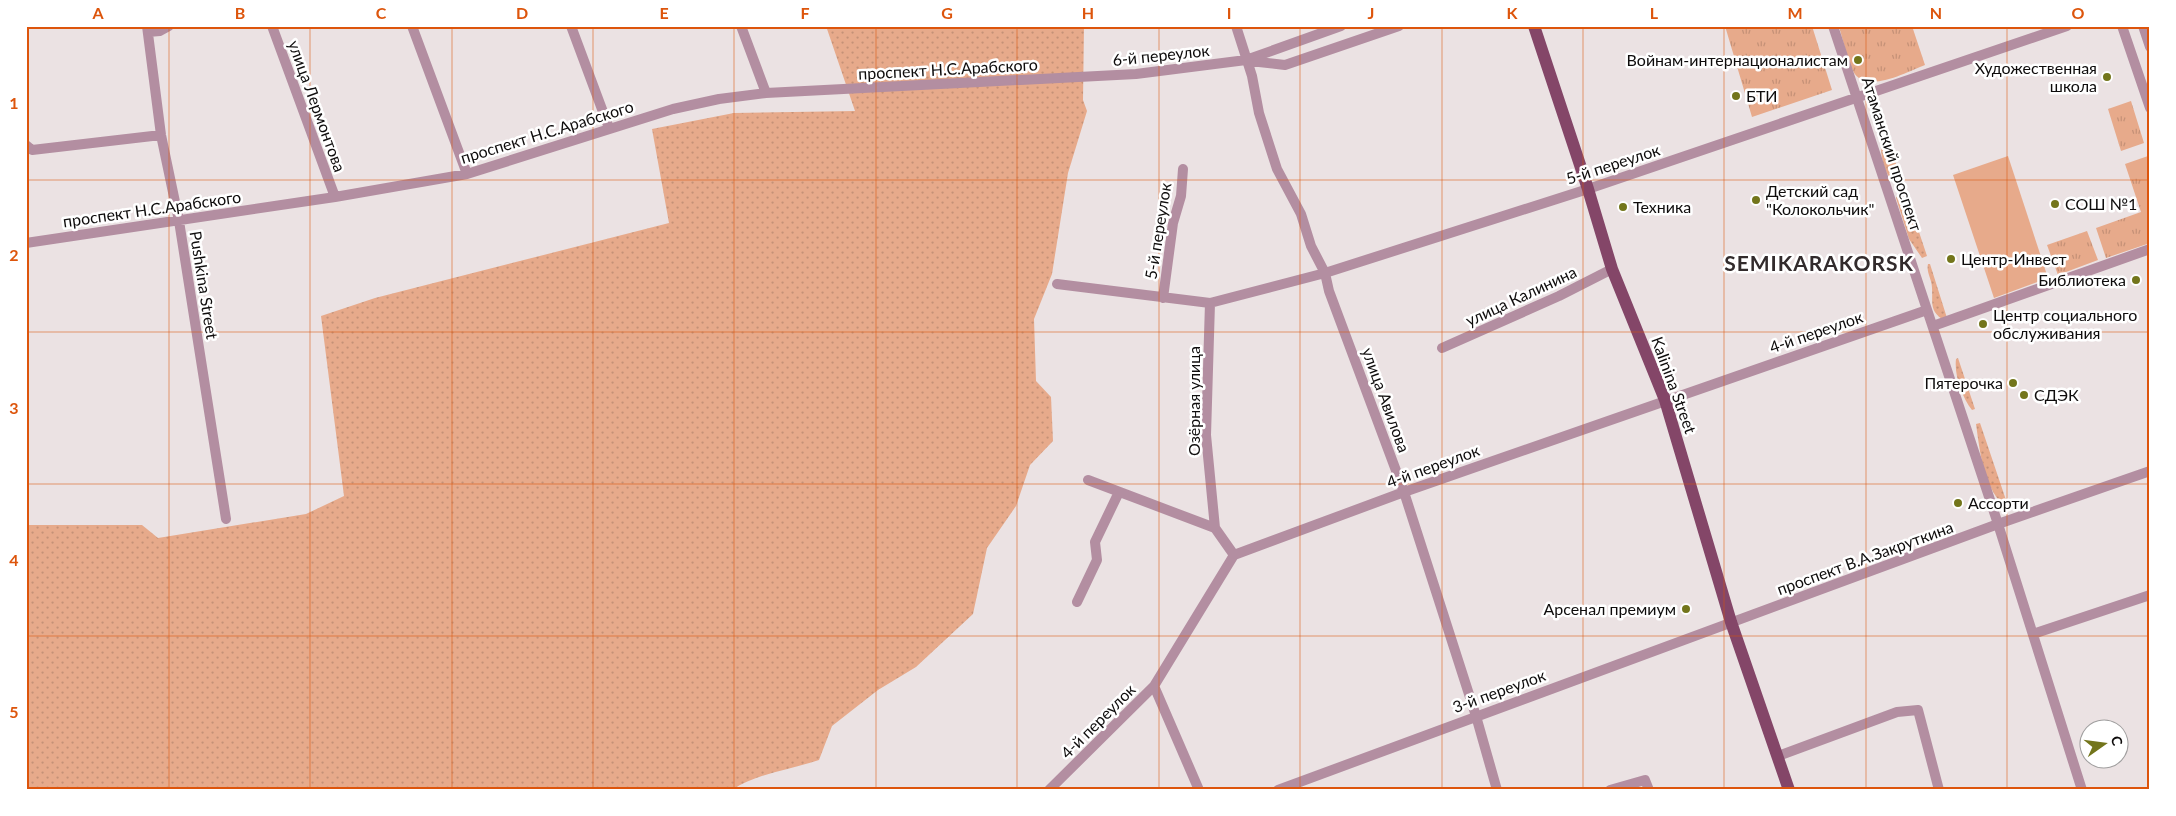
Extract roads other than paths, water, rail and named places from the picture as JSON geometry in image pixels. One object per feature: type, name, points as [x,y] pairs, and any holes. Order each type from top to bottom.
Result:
[{"type":"main road","name":"Kalinina Street","points":[[1534,26],[1588,189],[1612,269],[1665,400],[1731,622],[1789,790]]},
{"type":"street","points":[[147,29],[160,31],[169,26]]},
{"type":"street","name":"улица Лермонтова","points":[[272,26],[335,197]]},
{"type":"street","points":[[412,26],[467,174]]},
{"type":"street","points":[[571,26],[609,128]]},
{"type":"street","points":[[741,26],[766,93]]},
{"type":"street","name":"улица Авилова","points":[[1236,26],[1252,76],[1259,113],[1277,169],[1301,214],[1311,246],[1325,273],[1329,291],[1404,492],[1476,716],[1497,790]]},
{"type":"street","points":[[1246,60],[1341,26]]},
{"type":"street","points":[[1246,60],[1285,65],[1399,26]]},
{"type":"street","name":"Атаманский проспект","points":[[1833,26],[1998,524],[2082,790]]},
{"type":"street","name":"5-й переулок","points":[[1057,284],[1210,304],[1325,273],[1588,189],[2066,26]]},
{"type":"street","points":[[2122,26],[2150,108]]},
{"type":"street","points":[[2143,26],[2150,47]]},
{"type":"street","name":"Pushkina Street","points":[[147,29],[161,135],[179,221],[226,519]]},
{"type":"street","name":"6-й переулок","points":[[1078,78],[1136,74],[1246,60]]},
{"type":"street","name":"проспект Н.С.Арабского","points":[[26,242],[335,197],[467,174],[609,128],[719,99],[766,93],[1078,78]]},
{"type":"street","points":[[26,145],[32,150],[161,135]]},
{"type":"street","name":"5-й переулок","points":[[1163,298],[1173,223],[1181,196],[1183,169]]},
{"type":"street","points":[[1933,326],[2150,249]]},
{"type":"street","name":"улица Калинина","points":[[1442,348],[1559,296],[1612,269]]},
{"type":"street","name":"Озёрная улица","points":[[1210,304],[1206,435],[1215,528]]},
{"type":"street","name":"4-й переулок","points":[[1050,790],[1154,686],[1234,555],[1404,492],[1927,310]]},
{"type":"street","name":"проспект В.А.Закруткина","points":[[1731,622],[1998,524],[2150,471]]},
{"type":"street","points":[[1088,480],[1215,528],[1234,555]]},
{"type":"street","points":[[1077,602],[1097,560],[1095,542],[1119,492]]},
{"type":"street","points":[[2033,634],[2150,595]]},
{"type":"street","name":"3-й переулок","points":[[1278,790],[1731,622]]},
{"type":"street","points":[[1154,686],[1199,790]]},
{"type":"street","points":[[1778,756],[1897,712],[1918,710],[1939,790]]},
{"type":"street","points":[[1610,790],[1645,780],[1649,790]]},
{"type":"place","name":"Войнам-интернационалистам","points":[[1858,60]]},
{"type":"place","name":"Художественная школа","points":[[2107,77]]},
{"type":"place","name":"БТИ","points":[[1736,96]]},
{"type":"place","name":"Детский сад \"Колокольчик\"","points":[[1756,200]]},
{"type":"place","name":"СОШ №1","points":[[2055,204]]},
{"type":"place","name":"Техника","points":[[1623,207]]},
{"type":"place","name":"Центр-Инвест","points":[[1951,259]]},
{"type":"place","name":"Библиотека","points":[[2136,280]]},
{"type":"place","name":"Центр социального обслуживания","points":[[1983,324]]},
{"type":"place","name":"Пятeрочка","points":[[2013,383]]},
{"type":"place","name":"СДЭК","points":[[2024,395]]},
{"type":"place","name":"Ассорти","points":[[1958,503]]},
{"type":"place","name":"Арсенал премиум","points":[[1686,609]]},
{"type":"district","name":"SEMIKARAKORSK","points":[[1819,264]]}]
